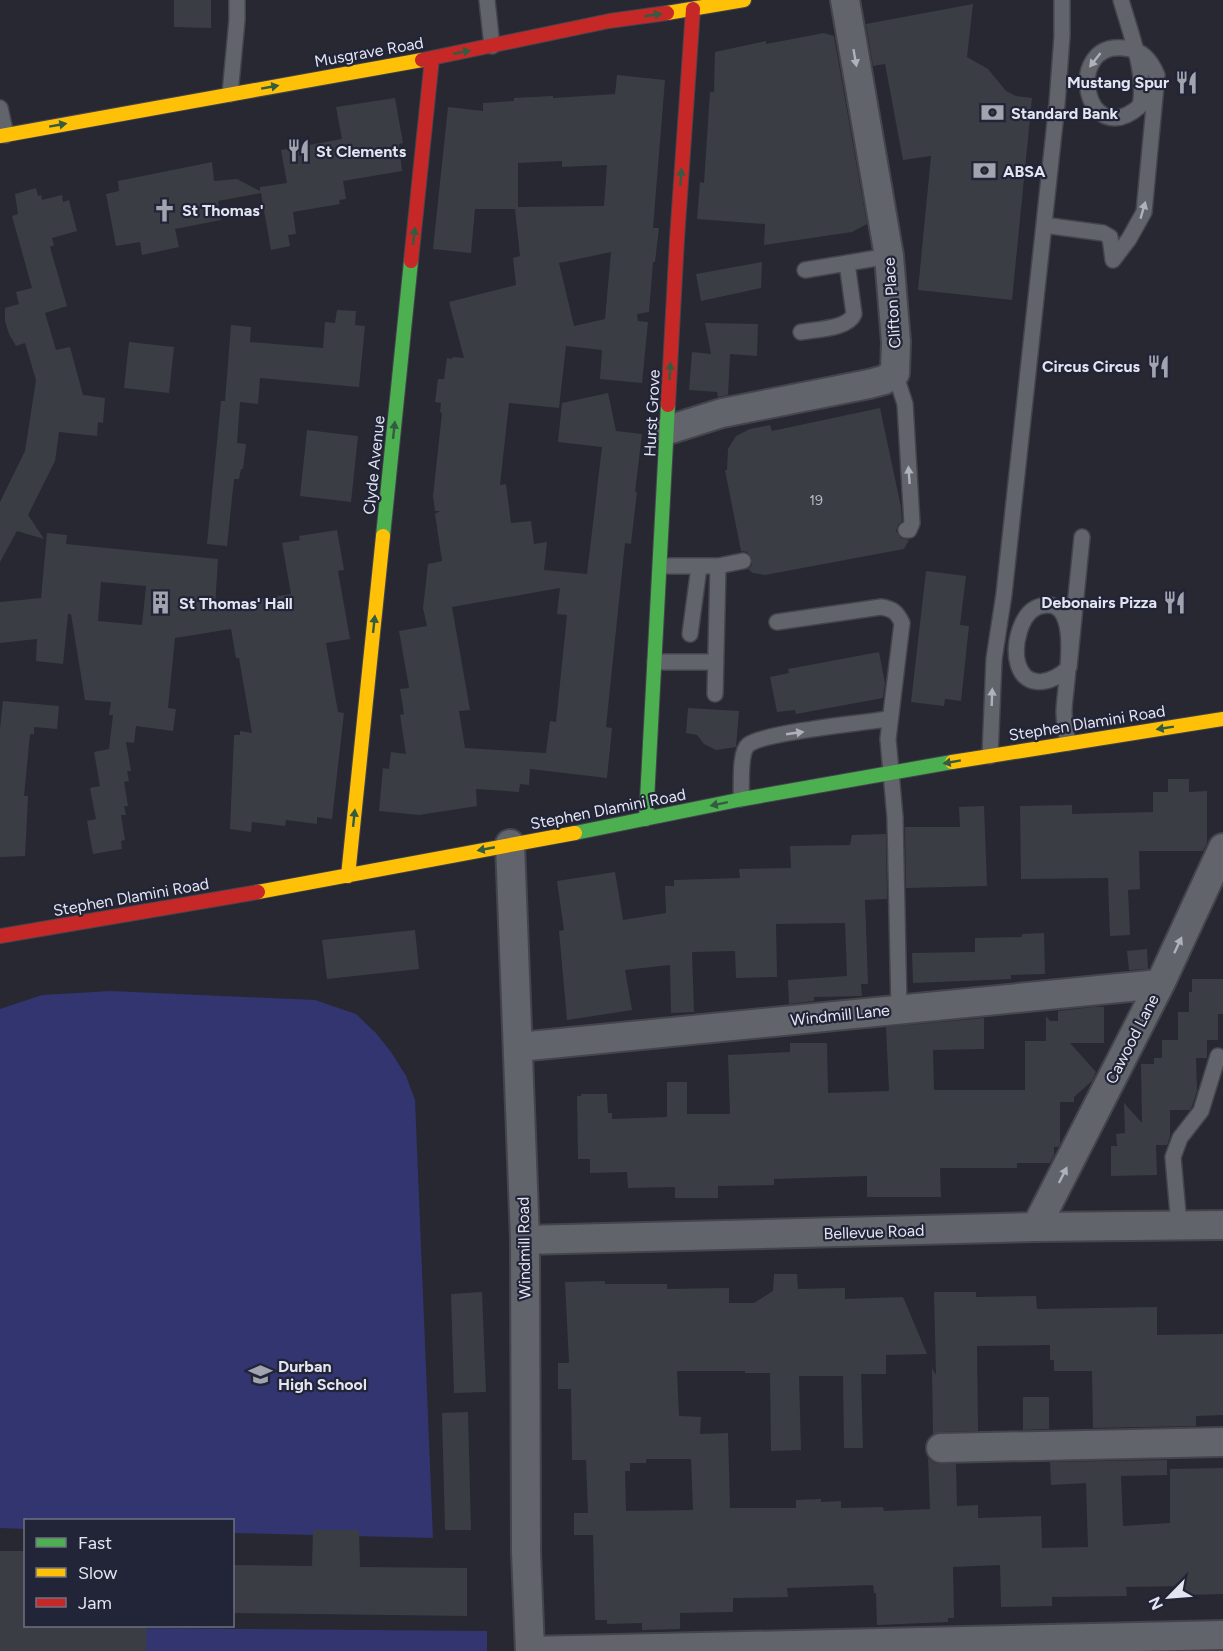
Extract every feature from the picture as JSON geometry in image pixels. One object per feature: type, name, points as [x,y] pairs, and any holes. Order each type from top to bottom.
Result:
[{"type":"street","name":"Musgrave Road","points":[[3,135],[492,46],[609,10],[693,9],[744,0]]},
{"type":"street","name":"Clifton Place","points":[[668,430],[722,413],[869,384],[884,380],[895,373],[896,342],[889,256],[845,0]]},
{"type":"street","name":"Hurst Grove","points":[[646,819],[677,239],[693,9]]},
{"type":"street","name":"Clyde Avenue","points":[[348,876],[432,58]]},
{"type":"street","name":"Stephen Dlamini Road","points":[[0,936],[348,876],[741,799],[1223,718]]},
{"type":"street","name":"Windmill Road","points":[[510,844],[525,1240],[526,1530],[530,1651]]},
{"type":"street","name":"Cawood Lane","points":[[1036,1227],[1160,984],[1223,848]]},
{"type":"street","name":"Windmill Lane","points":[[519,1047],[1160,984]]},
{"type":"street","name":"Bellevue Road","points":[[525,1240],[1036,1227],[1223,1225]]},
{"type":"street","points":[[941,1448],[1223,1442]]},
{"type":"street","points":[[530,1651],[1223,1635]]},
{"type":"lane","points":[[230,94],[237,0]]},
{"type":"lane","points":[[487,0],[492,46]]},
{"type":"lane","points":[[990,756],[994,659],[1004,594],[1057,104],[1062,0]]},
{"type":"lane","points":[[1051,226],[1102,232],[1110,237],[1113,260],[1129,239],[1144,212],[1157,75],[1152,63],[1143,54],[1134,50],[1117,47],[1105,50],[1095,56],[1090,66],[1087,76],[1088,92],[1092,103],[1100,113],[1109,118],[1118,119],[1130,114],[1140,106],[1143,83],[1134,50],[1121,0]]},
{"type":"lane","points":[[0,108],[3,135]]},
{"type":"lane","points":[[805,270],[889,256]]},
{"type":"lane","points":[[801,332],[846,323],[853,317],[847,263]]},
{"type":"lane","points":[[895,373],[905,404],[912,523],[906,530]]},
{"type":"lane","points":[[1068,743],[1064,711],[1082,537]]},
{"type":"lane","points":[[661,566],[718,566],[743,561]]},
{"type":"lane","points":[[715,694],[718,566]]},
{"type":"lane","points":[[690,634],[699,567]]},
{"type":"lane","points":[[1042,605],[1053,606],[1064,615],[1069,633],[1069,667],[1060,676],[1039,682],[1030,680],[1023,673],[1018,664],[1017,650],[1021,623],[1031,610],[1042,605]]},
{"type":"lane","points":[[777,622],[881,607],[898,613],[902,623],[888,739],[895,817],[899,1009]]},
{"type":"lane","points":[[655,662],[716,662]]},
{"type":"lane","points":[[741,799],[743,753],[748,745],[771,736],[889,719]]},
{"type":"lane","points":[[1179,1225],[1173,1156],[1180,1138],[1201,1111],[1218,1056]]},
{"type":"shaded area","name":"Durban High School","points":[[111,991],[315,1000],[356,1014],[376,1033],[391,1052],[406,1076],[415,1100],[433,1538],[234,1533],[234,1519],[24,1519],[24,1529],[0,1528],[0,1009],[42,995]]},
{"type":"shaded area","points":[[145,1628],[487,1631],[487,1651],[145,1651]]},
{"type":"building","points":[[174,0],[211,0],[211,28],[174,27]]},
{"type":"building","points":[[973,4],[967,57],[988,69],[1006,91],[1016,96],[1032,98],[1012,300],[918,290],[931,156],[903,160],[885,64],[873,66],[866,24]]},
{"type":"building","points":[[824,33],[834,36],[867,224],[852,232],[764,245],[765,224],[697,219],[700,182],[704,183],[710,92],[714,92],[715,52],[766,41],[766,44]]},
{"type":"building","points":[[617,75],[665,80],[653,228],[659,228],[655,262],[653,262],[649,312],[637,314],[638,321],[648,322],[642,383],[600,379],[602,350],[566,346],[559,408],[509,403],[500,485],[506,484],[511,523],[531,521],[534,544],[547,542],[544,570],[587,574],[602,447],[558,442],[562,403],[608,393],[616,431],[642,434],[631,544],[625,543],[606,727],[612,728],[607,778],[530,769],[529,785],[520,784],[519,792],[476,789],[477,806],[419,815],[379,811],[383,768],[389,769],[391,752],[406,754],[400,715],[404,714],[400,689],[409,688],[399,631],[427,626],[423,608],[428,564],[442,561],[435,514],[440,511],[435,511],[433,496],[442,413],[440,412],[441,403],[435,402],[438,379],[444,379],[447,358],[464,358],[449,302],[516,285],[513,258],[520,256],[515,209],[475,209],[471,253],[433,249],[448,107],[483,111],[483,103],[514,101],[514,98],[615,94]],"holes":[[[562,161],[562,167],[607,165],[604,206],[518,207],[518,163]],[[611,252],[605,319],[574,326],[559,263]],[[560,588],[557,614],[567,615],[556,722],[550,721],[546,753],[465,748],[459,711],[470,710],[452,607]]]},
{"type":"building","points":[[395,98],[403,143],[399,144],[402,171],[343,181],[346,199],[339,200],[340,204],[293,212],[296,234],[288,235],[290,246],[271,250],[261,193],[218,201],[221,220],[175,229],[179,247],[142,255],[140,242],[116,246],[106,194],[119,191],[118,181],[212,162],[214,181],[237,179],[260,191],[260,187],[287,183],[281,150],[342,139],[336,107]]},
{"type":"building","points":[[36,188],[42,200],[62,195],[63,202],[69,200],[77,231],[52,238],[54,245],[50,247],[67,306],[45,313],[56,350],[70,347],[83,395],[105,398],[103,423],[98,422],[97,436],[59,432],[55,461],[28,515],[44,539],[17,531],[0,562],[0,502],[25,451],[36,380],[25,343],[16,346],[5,321],[5,308],[19,304],[16,292],[32,288],[12,216],[18,214],[15,194]]},
{"type":"building","points":[[762,262],[761,288],[701,301],[696,274]]},
{"type":"building","points":[[337,310],[356,311],[355,325],[365,326],[359,387],[260,378],[258,404],[240,402],[237,443],[246,444],[243,469],[241,469],[239,479],[234,479],[227,546],[207,544],[221,401],[225,401],[231,325],[251,327],[250,342],[323,348],[325,322],[335,323]]},
{"type":"building","points":[[705,323],[758,324],[757,356],[730,354],[728,395],[718,397],[717,392],[689,390],[692,352],[711,354]]},
{"type":"building","points":[[129,342],[174,347],[169,393],[124,388]]},
{"type":"building","points":[[880,408],[901,507],[902,521],[896,531],[901,538],[909,540],[904,549],[765,575],[753,573],[748,569],[752,565],[752,559],[747,552],[741,551],[725,470],[727,470],[728,449],[736,436],[750,429],[770,425],[772,431]]},
{"type":"building","points":[[307,430],[358,436],[351,502],[300,496]]},
{"type":"building","points":[[337,530],[344,570],[338,571],[350,639],[326,643],[338,712],[344,713],[332,819],[317,817],[317,824],[286,820],[285,826],[252,822],[251,832],[230,829],[234,735],[240,735],[240,731],[252,733],[239,658],[236,658],[231,629],[175,638],[168,708],[176,709],[173,731],[136,726],[134,743],[126,742],[131,771],[127,771],[129,781],[124,782],[128,806],[124,806],[126,815],[121,815],[125,840],[121,841],[122,849],[93,854],[87,821],[96,819],[90,788],[100,786],[94,752],[109,749],[113,715],[109,715],[111,702],[85,700],[71,614],[68,614],[63,664],[36,661],[37,639],[0,643],[0,602],[41,598],[47,533],[67,535],[66,544],[218,559],[215,607],[291,594],[282,543],[300,540],[299,536]],"holes":[[[101,582],[146,586],[142,625],[98,621]]]},
{"type":"building","points":[[926,571],[966,576],[960,625],[969,626],[961,701],[945,699],[944,706],[911,702]]},
{"type":"building","points":[[879,652],[885,683],[883,698],[796,714],[795,710],[777,712],[770,677],[789,673],[788,669]]},
{"type":"building","points":[[3,701],[59,706],[57,729],[34,727],[34,734],[30,734],[24,796],[28,796],[25,856],[0,857],[0,729]]},
{"type":"building","points":[[688,708],[739,711],[736,747],[716,750],[704,744],[697,735],[686,733]]},
{"type":"building","points":[[1168,779],[1189,779],[1189,792],[1207,791],[1207,843],[1203,851],[1139,851],[1140,889],[1128,890],[1130,935],[1110,936],[1108,878],[1021,879],[1020,806],[1072,805],[1072,814],[1153,812],[1153,792],[1168,792]]},
{"type":"building","points":[[984,806],[987,886],[906,888],[905,827],[960,827],[959,807]]},
{"type":"building","points":[[886,834],[887,899],[865,900],[868,984],[861,984],[862,996],[814,997],[814,1001],[789,1004],[788,980],[847,976],[845,923],[776,924],[777,977],[736,978],[735,951],[692,952],[694,1012],[671,1013],[670,965],[625,970],[632,1010],[567,1020],[559,931],[564,930],[557,881],[615,872],[623,920],[666,913],[665,886],[674,886],[674,880],[740,878],[739,869],[791,868],[790,846],[850,845],[852,835]]},
{"type":"building","points":[[415,930],[419,969],[327,979],[322,940]]},
{"type":"building","points":[[1044,933],[1045,974],[1011,975],[1011,979],[913,983],[912,953],[975,952],[975,938],[1022,937],[1022,934]]},
{"type":"building","points":[[1147,949],[1148,969],[1129,970],[1127,951]]},
{"type":"building","points":[[1192,979],[1223,979],[1223,1014],[1218,1014],[1218,1040],[1207,1040],[1207,1058],[1196,1058],[1197,1091],[1192,1106],[1190,1110],[1170,1110],[1170,1137],[1167,1145],[1156,1145],[1157,1175],[1111,1176],[1111,1146],[1117,1146],[1116,1134],[1125,1133],[1124,1103],[1142,1123],[1141,1064],[1154,1064],[1154,1058],[1162,1058],[1162,1040],[1178,1040],[1178,1012],[1189,1012],[1189,992],[1192,992]]},
{"type":"building","points":[[1104,1007],[1104,1043],[1070,1043],[1096,1072],[1092,1081],[1074,1097],[1074,1102],[1060,1102],[1060,1144],[1054,1147],[1054,1155],[1050,1163],[1017,1163],[1017,1168],[940,1168],[941,1197],[867,1197],[867,1176],[774,1179],[774,1185],[718,1186],[718,1198],[675,1198],[675,1187],[628,1188],[627,1172],[590,1173],[590,1159],[578,1159],[577,1096],[581,1094],[607,1094],[608,1113],[612,1113],[612,1119],[667,1117],[667,1082],[687,1082],[687,1114],[730,1114],[728,1055],[790,1052],[790,1043],[827,1043],[828,1093],[889,1091],[886,1027],[984,1018],[984,1049],[933,1050],[934,1090],[1025,1090],[1025,1041],[1046,1041],[1046,1016],[1050,1021],[1058,1021],[1058,1011]]},
{"type":"building","points":[[774,1274],[797,1274],[798,1289],[845,1288],[845,1299],[903,1297],[927,1354],[886,1355],[886,1374],[861,1374],[863,1448],[844,1448],[843,1376],[799,1376],[801,1450],[771,1451],[770,1373],[677,1371],[679,1416],[701,1417],[700,1434],[728,1433],[730,1508],[796,1508],[796,1500],[821,1499],[821,1502],[841,1501],[841,1508],[883,1507],[884,1511],[930,1509],[928,1458],[934,1463],[956,1464],[957,1506],[978,1505],[978,1518],[1041,1516],[1042,1548],[1088,1547],[1086,1483],[1051,1485],[1050,1462],[1167,1460],[1167,1475],[1121,1476],[1123,1526],[1170,1523],[1170,1469],[1223,1468],[1223,1594],[1185,1595],[1184,1586],[1126,1587],[1127,1596],[1052,1597],[1052,1606],[1001,1607],[1000,1565],[953,1567],[954,1618],[948,1618],[948,1622],[877,1625],[876,1593],[874,1593],[873,1585],[787,1588],[788,1597],[733,1598],[733,1612],[680,1613],[680,1629],[642,1630],[642,1623],[607,1624],[607,1620],[595,1620],[593,1535],[574,1535],[574,1513],[588,1513],[586,1460],[572,1460],[571,1389],[558,1389],[558,1363],[569,1363],[565,1282],[667,1284],[667,1289],[729,1288],[729,1303],[754,1303],[773,1291]],"holes":[[[646,1459],[691,1459],[693,1510],[626,1511],[625,1471],[630,1471],[630,1463],[646,1463]]]},
{"type":"building","points":[[482,1292],[486,1392],[454,1393],[451,1294]]},
{"type":"building","points":[[934,1292],[976,1292],[976,1297],[1036,1296],[1037,1309],[1157,1307],[1157,1335],[1223,1334],[1223,1415],[1196,1416],[1196,1426],[1093,1428],[1092,1371],[1054,1371],[1054,1360],[1050,1360],[1050,1345],[977,1346],[978,1431],[933,1434],[932,1368],[936,1375]]},
{"type":"building","points":[[1023,1397],[1049,1397],[1049,1429],[1023,1430]]},
{"type":"building","points":[[468,1412],[471,1530],[445,1530],[442,1413]]},
{"type":"building","points":[[313,1530],[359,1530],[360,1567],[467,1568],[467,1616],[234,1613],[234,1565],[312,1566]]},
{"type":"building","points":[[0,1551],[24,1551],[24,1627],[147,1627],[146,1651],[0,1651]]},
{"type":"traffic: fast","points":[[383,536],[411,261]]},
{"type":"traffic: fast","points":[[646,819],[668,405]]},
{"type":"traffic: fast","points":[[575,833],[743,799],[952,762]]},
{"type":"traffic: slow","points":[[667,13],[744,0]]},
{"type":"traffic: slow","points":[[0,136],[422,60]]},
{"type":"traffic: slow","points":[[348,876],[383,536]]},
{"type":"traffic: slow","points":[[952,762],[1223,719]]},
{"type":"traffic: slow","points":[[258,892],[575,833]]},
{"type":"traffic: jam","points":[[668,405],[693,9]]},
{"type":"traffic: jam","points":[[422,60],[609,21],[667,13]]},
{"type":"traffic: jam","points":[[411,261],[432,58]]},
{"type":"traffic: jam","points":[[0,936],[258,892]]},
{"type":"place","name":"Mustang Spur","points":[[1187,82]]},
{"type":"place","name":"Standard Bank","points":[[993,113]]},
{"type":"place","name":"St Clements","points":[[298,151]]},
{"type":"place","name":"ABSA","points":[[985,171]]},
{"type":"place","name":"St Thomas'","points":[[164,210]]},
{"type":"place","name":"Circus Circus","points":[[1158,366]]},
{"type":"place","name":"Debonairs Pizza","points":[[1175,602]]},
{"type":"place","name":"St Thomas' Hall","points":[[161,603]]},
{"type":"place","name":"Durban High School","points":[[260,1375]]}]
